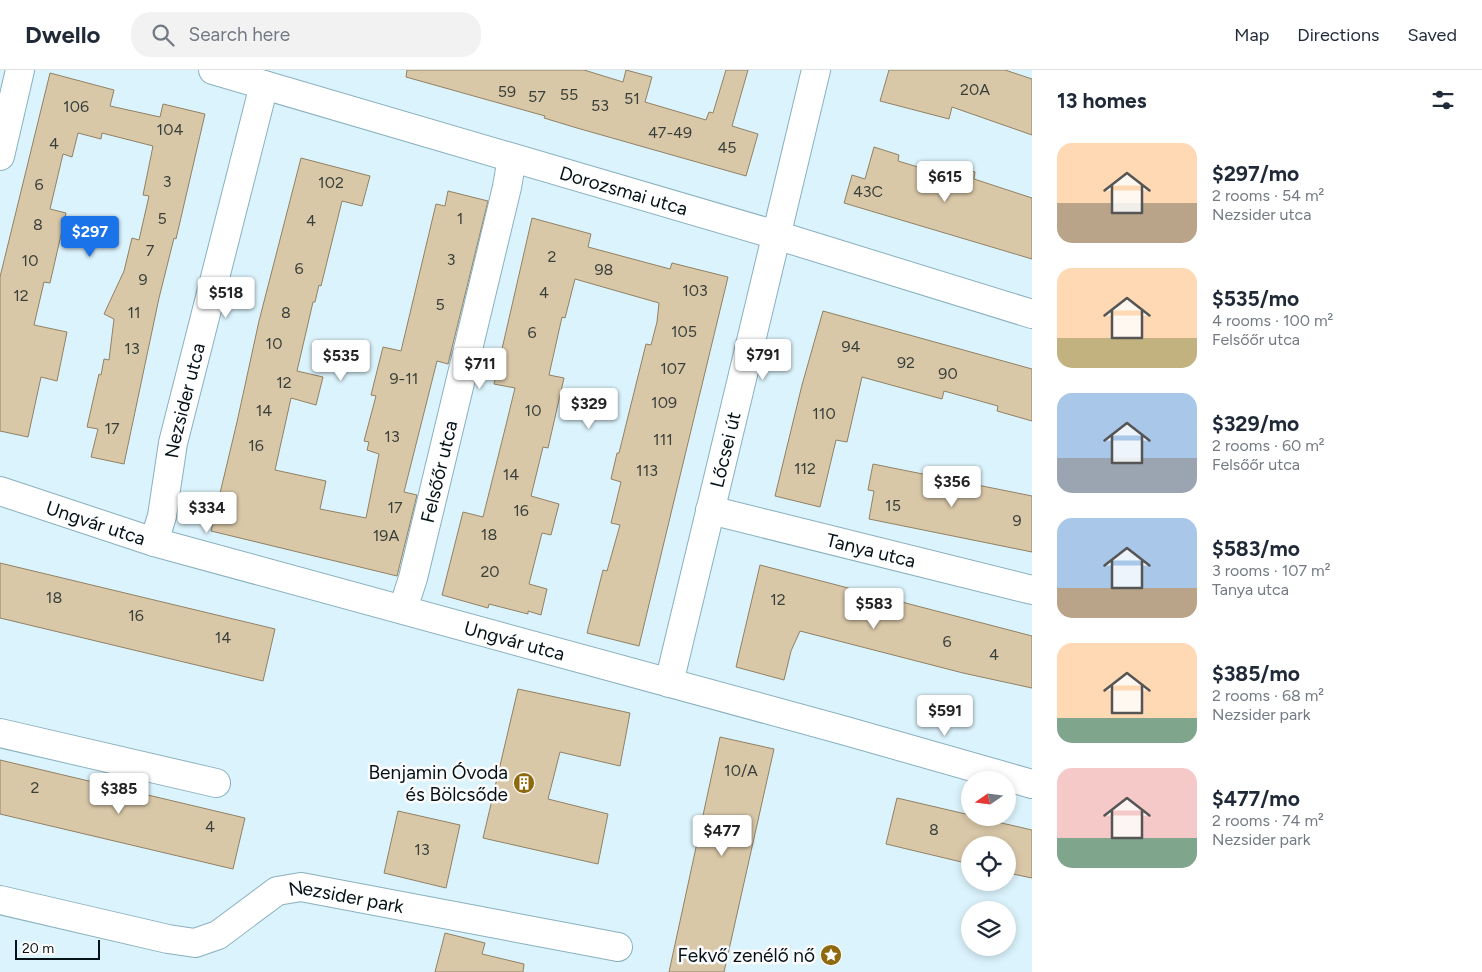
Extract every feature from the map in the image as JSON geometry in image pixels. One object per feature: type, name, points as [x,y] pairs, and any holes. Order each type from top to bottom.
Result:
[{"type":"street","points":[[0,156],[20,70]]},
{"type":"street","name":"Dorozsmai utca","points":[[213,70],[776,235],[1032,314]]},
{"type":"street","name":"Lőcsei út","points":[[669,682],[816,70]]},
{"type":"street","name":"Nezsider utca","points":[[154,542],[162,516],[173,443],[264,85]]},
{"type":"street","name":"Felsőőr utca","points":[[403,609],[413,578],[507,186],[512,158]]},
{"type":"street","name":"Ungvár utca","points":[[0,491],[154,542],[669,682],[1032,784]]},
{"type":"street","name":"Tanya utca","points":[[710,510],[1032,590]]},
{"type":"street","points":[[0,733],[216,783]]},
{"type":"street","name":"Nezsider park","points":[[0,900],[168,939],[195,943],[218,935],[277,891],[301,887],[618,947]]},
{"type":"building","points":[[407,70],[584,70],[623,82],[626,70],[652,77],[645,102],[706,120],[709,112],[713,113],[726,70],[748,70],[732,126],[758,134],[746,176],[406,77]]},
{"type":"building","points":[[889,70],[1005,70],[1032,79],[1032,135],[952,107],[949,119],[880,101]]},
{"type":"building","points":[[50,73],[114,90],[110,106],[160,117],[163,104],[205,114],[176,239],[174,238],[159,298],[124,464],[91,457],[98,429],[87,427],[99,374],[101,375],[104,359],[109,360],[114,319],[104,314],[124,271],[132,238],[139,240],[149,196],[143,195],[153,146],[102,133],[101,139],[78,133],[72,157],[63,154],[50,209],[66,213],[50,283],[44,282],[34,325],[67,332],[57,381],[41,377],[28,437],[0,431],[0,277]]},
{"type":"building","points":[[874,147],[899,155],[898,161],[948,176],[952,165],[975,172],[974,179],[1032,198],[1032,259],[844,203],[852,175],[865,179]]},
{"type":"building","points":[[301,158],[370,176],[362,206],[342,201],[321,286],[319,285],[315,302],[313,302],[297,371],[323,377],[316,405],[291,398],[275,470],[326,481],[320,509],[366,518],[379,454],[367,450],[369,442],[364,441],[376,396],[371,395],[383,347],[401,351],[436,204],[445,206],[448,191],[488,201],[448,364],[437,361],[404,492],[417,495],[397,576],[211,531],[259,321]]},
{"type":"building","points":[[532,218],[591,234],[588,247],[670,269],[672,263],[728,277],[639,646],[587,633],[603,570],[607,571],[620,525],[611,523],[621,482],[611,479],[646,344],[651,345],[657,322],[659,303],[575,279],[565,318],[562,317],[549,375],[564,378],[548,448],[543,447],[531,496],[559,504],[551,535],[542,533],[529,584],[547,589],[541,615],[528,611],[528,614],[489,604],[488,608],[442,595],[463,512],[483,517],[515,388],[494,384]]},
{"type":"building","points":[[823,311],[1032,369],[1032,421],[997,411],[998,406],[944,391],[942,399],[862,377],[847,442],[836,440],[820,507],[775,496],[802,385]]},
{"type":"building","points":[[873,464],[1032,496],[1032,552],[869,519],[874,491],[868,490]]},
{"type":"building","points":[[0,563],[275,629],[263,681],[0,618]]},
{"type":"building","points":[[760,565],[1032,636],[1032,688],[963,673],[800,631],[791,651],[784,680],[736,667]]},
{"type":"building","name":"Benjamin Óvoda és Bölcsőde","points":[[518,689],[630,713],[620,766],[560,752],[548,799],[608,814],[598,864],[483,838]]},
{"type":"building","points":[[720,737],[774,749],[724,972],[669,972]]},
{"type":"building","points":[[0,760],[245,818],[233,869],[0,814]]},
{"type":"building","points":[[897,798],[961,813],[961,826],[1015,826],[1032,830],[1032,878],[1016,875],[1016,836],[961,836],[961,862],[886,844]]},
{"type":"building","points":[[398,811],[460,825],[446,888],[384,873]]},
{"type":"building","points":[[445,933],[485,943],[482,954],[524,964],[523,972],[435,972]]},
{"type":"place","name":"Benjamin Óvoda és Bölcsőde","points":[[524,783]]},
{"type":"place","name":"Fekvő zenélő nő","points":[[831,955]]}]
